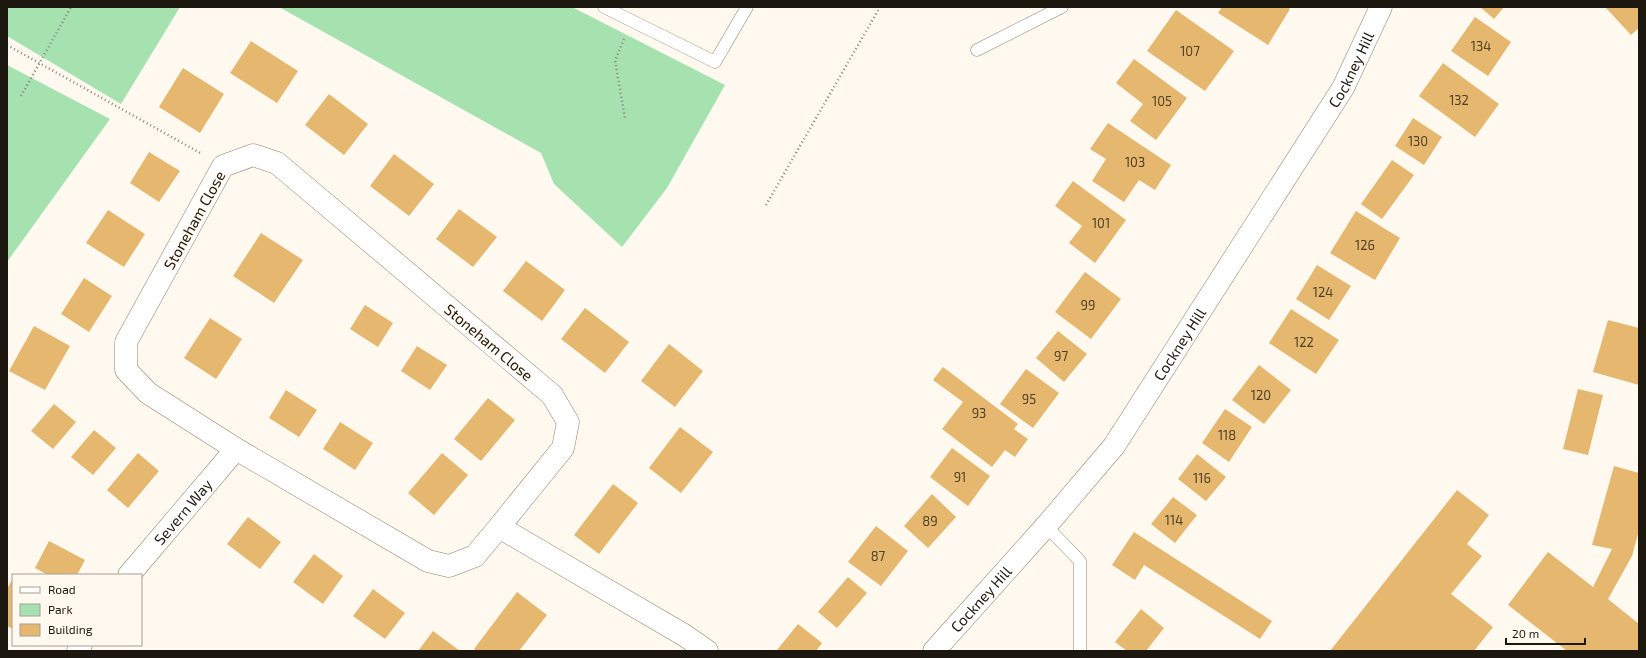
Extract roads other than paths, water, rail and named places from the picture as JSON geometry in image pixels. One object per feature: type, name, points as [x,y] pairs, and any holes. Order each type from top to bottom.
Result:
[{"type":"street","name":"Cockney Hill","points":[[934,651],[1046,526],[1114,446],[1343,88],[1381,7]]},
{"type":"street","name":"Stoneham Close","points":[[253,155],[277,163],[552,395],[568,422],[563,448],[499,527],[475,556],[449,566],[428,561],[236,449],[148,393],[126,370],[126,342],[223,166],[253,155]]},
{"type":"street","name":"Severn Way","points":[[130,574],[236,449]]},
{"type":"street","points":[[499,527],[684,635],[707,651]]},
{"type":"lane","points":[[604,7],[715,62],[747,7]]},
{"type":"lane","points":[[977,50],[1062,7]]},
{"type":"lane","points":[[1046,526],[1080,561],[1080,651]]}]
